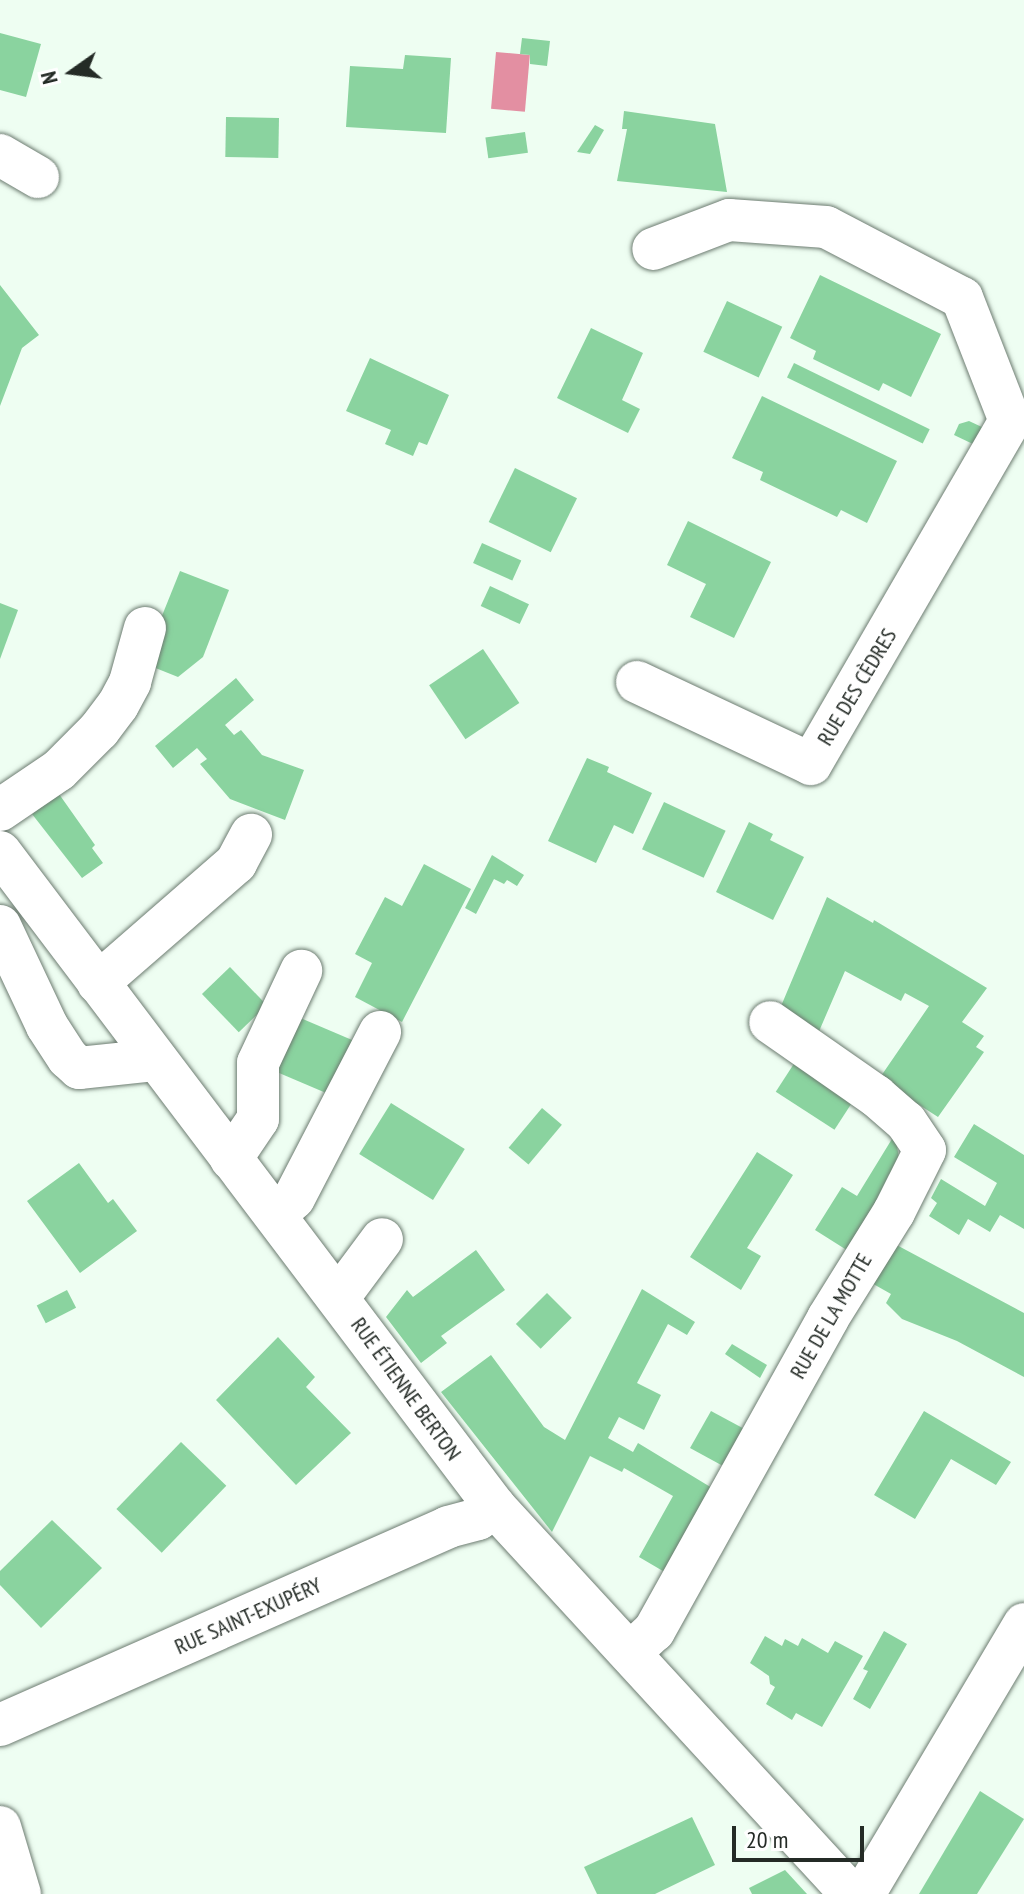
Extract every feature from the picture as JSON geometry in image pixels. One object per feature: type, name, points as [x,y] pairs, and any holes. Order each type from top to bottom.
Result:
[{"type":"street","points":[[0,155],[38,177]]},
{"type":"street","name":"RUE DES CÈDRES","points":[[637,682],[811,764],[1011,451],[1010,421],[962,298],[826,227],[729,220],[653,249]]},
{"type":"street","points":[[0,810],[59,770],[99,730],[130,682],[145,628]]},
{"type":"street","points":[[98,983],[236,863],[251,835]]},
{"type":"street","name":"RUE ÉTIENNE BERTON","points":[[0,852],[495,1507],[851,1894]]},
{"type":"street","points":[[0,926],[47,1026],[68,1058],[79,1068],[157,1060]]},
{"type":"street","points":[[231,1159],[258,1119],[258,1063],[301,971]]},
{"type":"street","name":"RUE DE LA MOTTE","points":[[630,1653],[654,1631],[828,1318],[894,1212],[925,1150],[906,1122],[876,1096],[770,1022]]},
{"type":"street","points":[[275,1215],[294,1198],[380,1032]]},
{"type":"street","points":[[339,1297],[382,1239]]},
{"type":"street","name":"RUE SAINT-EXUPÉRY","points":[[0,1725],[448,1527],[478,1519],[495,1507]]},
{"type":"street","points":[[864,1894],[1024,1624]]},
{"type":"street","points":[[0,1827],[20,1894]]},
{"type":"shaded area","points":[[496,52],[530,55],[525,112],[491,109]]},
{"type":"building","points":[[0,33],[41,44],[26,97],[0,90]]},
{"type":"building","points":[[522,38],[550,41],[547,66],[530,64],[530,55],[520,54]]},
{"type":"building","points":[[405,55],[451,58],[446,133],[346,127],[350,66],[403,69]]},
{"type":"building","points":[[624,111],[715,124],[727,192],[617,181],[627,129],[622,129]]},
{"type":"building","points":[[226,117],[279,118],[278,158],[225,157]]},
{"type":"building","points":[[595,125],[604,130],[590,154],[577,152]]},
{"type":"building","points":[[525,132],[528,153],[488,158],[485,138]]},
{"type":"building","points":[[820,275],[941,334],[911,397],[883,383],[879,391],[813,359],[816,351],[790,338]]},
{"type":"building","points":[[0,285],[39,335],[22,348],[0,406]]},
{"type":"building","points":[[727,301],[782,327],[759,378],[703,352]]},
{"type":"building","points":[[591,328],[643,353],[622,400],[640,409],[628,433],[557,398]]},
{"type":"building","points":[[370,358],[449,395],[427,445],[419,442],[413,456],[385,444],[391,430],[346,411]]},
{"type":"building","points":[[794,363],[930,429],[923,444],[787,377]]},
{"type":"building","points":[[762,396],[897,461],[867,523],[841,510],[837,517],[760,480],[763,472],[732,458]]},
{"type":"building","points":[[969,421],[984,428],[975,445],[954,435],[959,424]]},
{"type":"building","points":[[515,468],[577,498],[551,552],[489,522]]},
{"type":"building","points":[[688,521],[771,562],[734,638],[690,617],[706,584],[667,565]]},
{"type":"building","points":[[482,543],[521,560],[512,581],[473,563]]},
{"type":"building","points":[[180,571],[229,590],[203,657],[178,677],[143,663]]},
{"type":"building","points":[[490,586],[529,604],[520,624],[481,606]]},
{"type":"building","points":[[0,603],[18,610],[0,659]]},
{"type":"building","points":[[483,649],[519,703],[465,739],[429,685]]},
{"type":"building","points":[[236,678],[254,700],[225,725],[234,735],[241,730],[262,755],[304,770],[285,820],[230,799],[200,764],[207,759],[197,748],[173,768],[155,746]]},
{"type":"building","points":[[587,758],[609,767],[607,772],[652,793],[633,834],[614,825],[596,863],[548,841]]},
{"type":"building","points":[[59,794],[95,845],[92,848],[103,863],[82,878],[32,814]]},
{"type":"building","points":[[664,802],[726,831],[704,878],[642,849]]},
{"type":"building","points":[[749,822],[773,834],[770,840],[804,857],[773,920],[716,892]]},
{"type":"building","points":[[492,855],[524,875],[517,886],[507,880],[504,884],[494,879],[476,914],[465,908]]},
{"type":"building","points":[[424,864],[471,889],[402,1022],[355,997],[372,963],[355,954],[385,897],[402,906]]},
{"type":"building","points":[[827,897],[873,923],[874,920],[987,988],[962,1022],[984,1036],[976,1047],[984,1052],[938,1117],[879,1079],[929,1006],[905,993],[901,1001],[845,971],[817,1036],[776,1018]]},
{"type":"building","points":[[230,967],[267,1005],[239,1032],[202,994]]},
{"type":"building","points":[[291,1014],[359,1043],[336,1097],[268,1068]]},
{"type":"building","points":[[797,1059],[856,1097],[834,1130],[776,1092]]},
{"type":"building","points":[[391,1103],[465,1149],[433,1200],[359,1154]]},
{"type":"building","points":[[542,1108],[562,1125],[528,1165],[509,1148]]},
{"type":"building","points":[[974,1124],[1024,1155],[1024,1229],[1000,1215],[990,1232],[968,1219],[959,1235],[929,1216],[937,1203],[931,1198],[941,1179],[985,1206],[997,1183],[954,1157]]},
{"type":"building","points":[[895,1134],[901,1170],[853,1254],[815,1230],[842,1187],[857,1196]]},
{"type":"building","points":[[757,1152],[793,1175],[747,1248],[761,1256],[741,1290],[690,1257]]},
{"type":"building","points":[[79,1163],[108,1203],[113,1199],[137,1231],[80,1273],[27,1201]]},
{"type":"building","points":[[891,1242],[1024,1313],[1024,1377],[957,1341],[902,1319],[886,1303],[891,1294],[868,1281]]},
{"type":"building","points":[[476,1250],[505,1290],[441,1336],[447,1343],[421,1363],[386,1317],[407,1290],[413,1297]]},
{"type":"building","points":[[642,1289],[695,1322],[687,1335],[668,1324],[637,1383],[661,1395],[644,1430],[619,1417],[608,1438],[633,1452],[638,1443],[717,1491],[668,1574],[639,1557],[673,1496],[624,1468],[622,1472],[590,1456],[552,1532],[441,1392],[491,1355],[544,1427],[565,1440]]},
{"type":"building","points":[[67,1290],[76,1308],[46,1323],[37,1305]]},
{"type":"building","points":[[547,1293],[572,1318],[541,1349],[516,1324]]},
{"type":"building","points":[[278,1337],[315,1377],[306,1387],[351,1433],[296,1485],[216,1400]]},
{"type":"building","points":[[732,1344],[767,1365],[760,1378],[725,1354]]},
{"type":"building","points":[[711,1411],[750,1432],[723,1466],[690,1448]]},
{"type":"building","points":[[924,1411],[1011,1462],[996,1485],[951,1459],[915,1519],[874,1495]]},
{"type":"building","points":[[181,1442],[226,1486],[162,1553],[116,1509]]},
{"type":"building","points":[[52,1520],[102,1568],[41,1628],[0,1585],[0,1571]]},
{"type":"building","points":[[884,1631],[907,1644],[870,1709],[853,1699],[868,1671],[863,1669]]},
{"type":"building","points":[[765,1636],[782,1646],[785,1639],[798,1646],[802,1638],[828,1653],[835,1641],[863,1656],[822,1727],[796,1713],[792,1720],[766,1704],[775,1687],[770,1684],[769,1676],[750,1663]]},
{"type":"building","points":[[980,1791],[1024,1819],[977,1894],[919,1894]]},
{"type":"building","points":[[692,1817],[715,1865],[655,1894],[597,1894],[584,1867]]},
{"type":"building","points":[[785,1870],[807,1894],[752,1894],[749,1888]]}]
